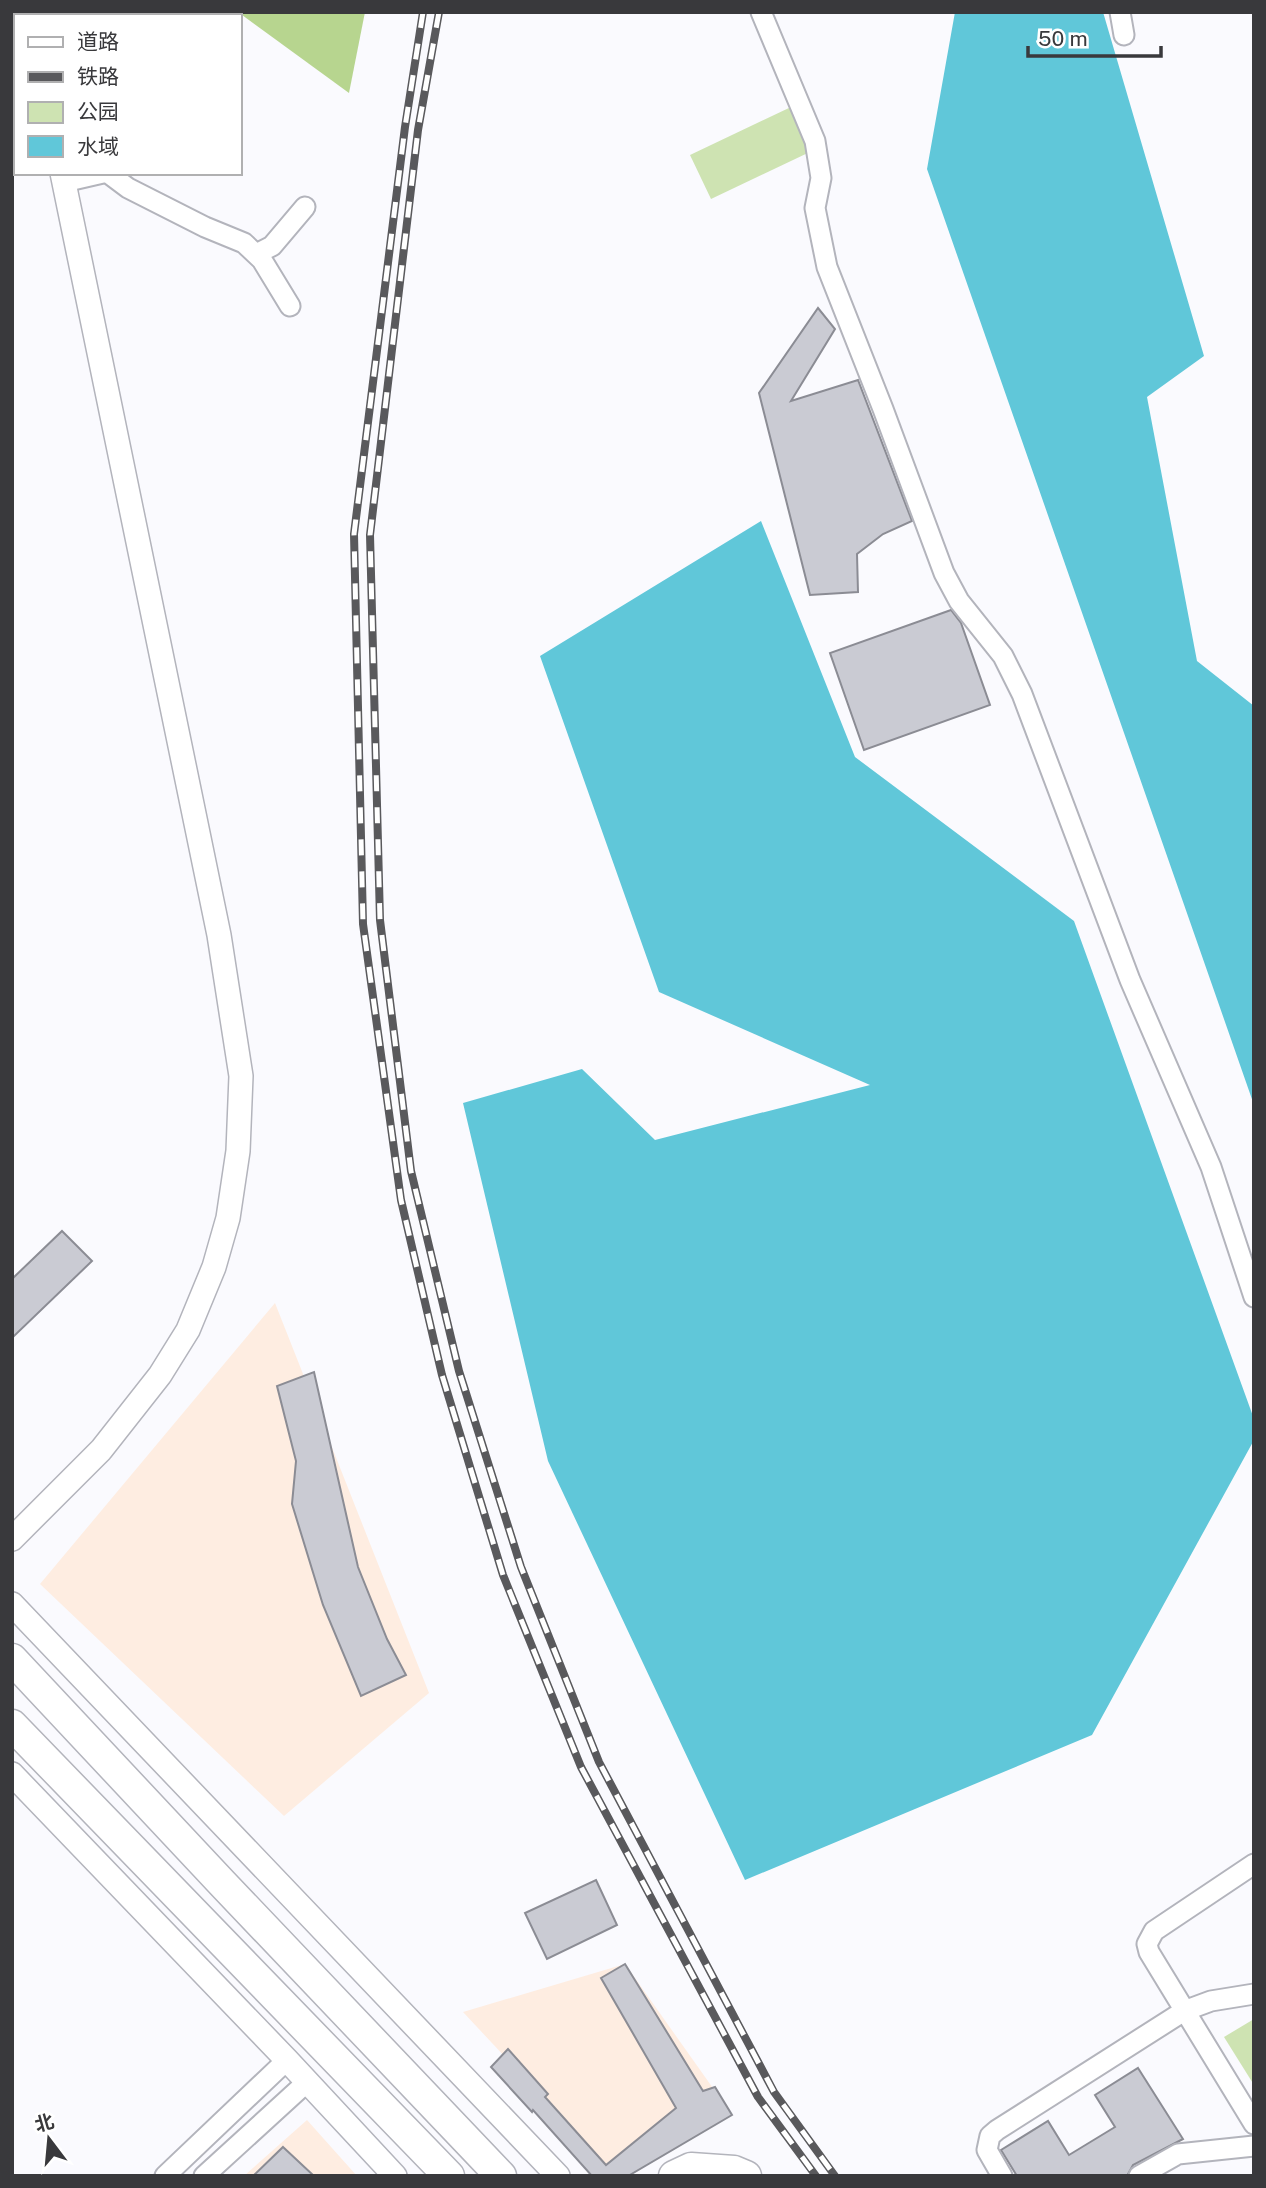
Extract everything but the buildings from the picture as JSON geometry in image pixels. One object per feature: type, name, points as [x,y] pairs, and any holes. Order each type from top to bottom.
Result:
[{"type":"main road","points":[[12,1659],[501,2176]]},
{"type":"main road","points":[[12,1725],[449,2176]]},
{"type":"main road","points":[[674,2176],[691,2168],[734,2171],[746,2176]]},
{"type":"street","points":[[761,12],[815,142],[821,178],[815,208],[827,267],[944,573],[959,601],[1003,656],[1022,694],[1130,980],[1211,1167],[1254,1297]]},
{"type":"street","points":[[1120,12],[1124,35]]},
{"type":"street","points":[[12,1539],[101,1450],[160,1375],[188,1330],[214,1267],[229,1218],[238,1152],[241,1076],[219,935],[63,178],[88,175]]},
{"type":"street","points":[[107,175],[205,227],[244,243],[262,260],[290,306]]},
{"type":"street","points":[[256,254],[272,246],[305,207]]},
{"type":"street","points":[[12,1604],[558,2176]]},
{"type":"street","points":[[12,1774],[395,2176]]},
{"type":"street","points":[[1254,1864],[1154,1931],[1147,1944],[1149,1952],[1184,2011],[1254,2124]]},
{"type":"street","points":[[1002,2176],[989,2156],[989,2136],[1184,2011],[1211,2001],[1254,1994]]},
{"type":"street","points":[[165,2176],[287,2060]]},
{"type":"street","points":[[204,2176],[307,2082]]},
{"type":"street","points":[[1139,2176],[1178,2154],[1254,2146]]},
{"type":"shaded area","points":[[275,1303],[429,1693],[284,1816],[40,1584]]},
{"type":"shaded area","points":[[625,1964],[732,2115],[606,2165],[463,2012]]},
{"type":"shaded area","points":[[307,2120],[357,2176],[244,2176]]},
{"type":"green space","points":[[238,12],[365,12],[349,93],[242,14]]},
{"type":"green space","points":[[791,107],[812,151],[711,199],[690,155]]},
{"type":"green space","points":[[1254,2019],[1254,2085],[1224,2037]]},
{"type":"water","points":[[955,12],[1103,12],[1204,356],[1147,397],[1197,661],[1254,706],[1254,1105],[927,169]]},
{"type":"water","points":[[761,521],[855,757],[1074,921],[1254,1419],[1254,1440],[1092,1735],[745,1880],[548,1461],[463,1103],[582,1069],[655,1140],[870,1085],[659,992],[540,656]]},
{"type":"railway","points":[[423,12],[405,127],[354,534],[363,924],[401,1200],[442,1375],[503,1575],[581,1767],[758,2097],[816,2176]]},
{"type":"railway","points":[[439,12],[418,130],[370,535],[380,920],[411,1171],[459,1371],[521,1567],[599,1762],[774,2092],[835,2176]]}]
